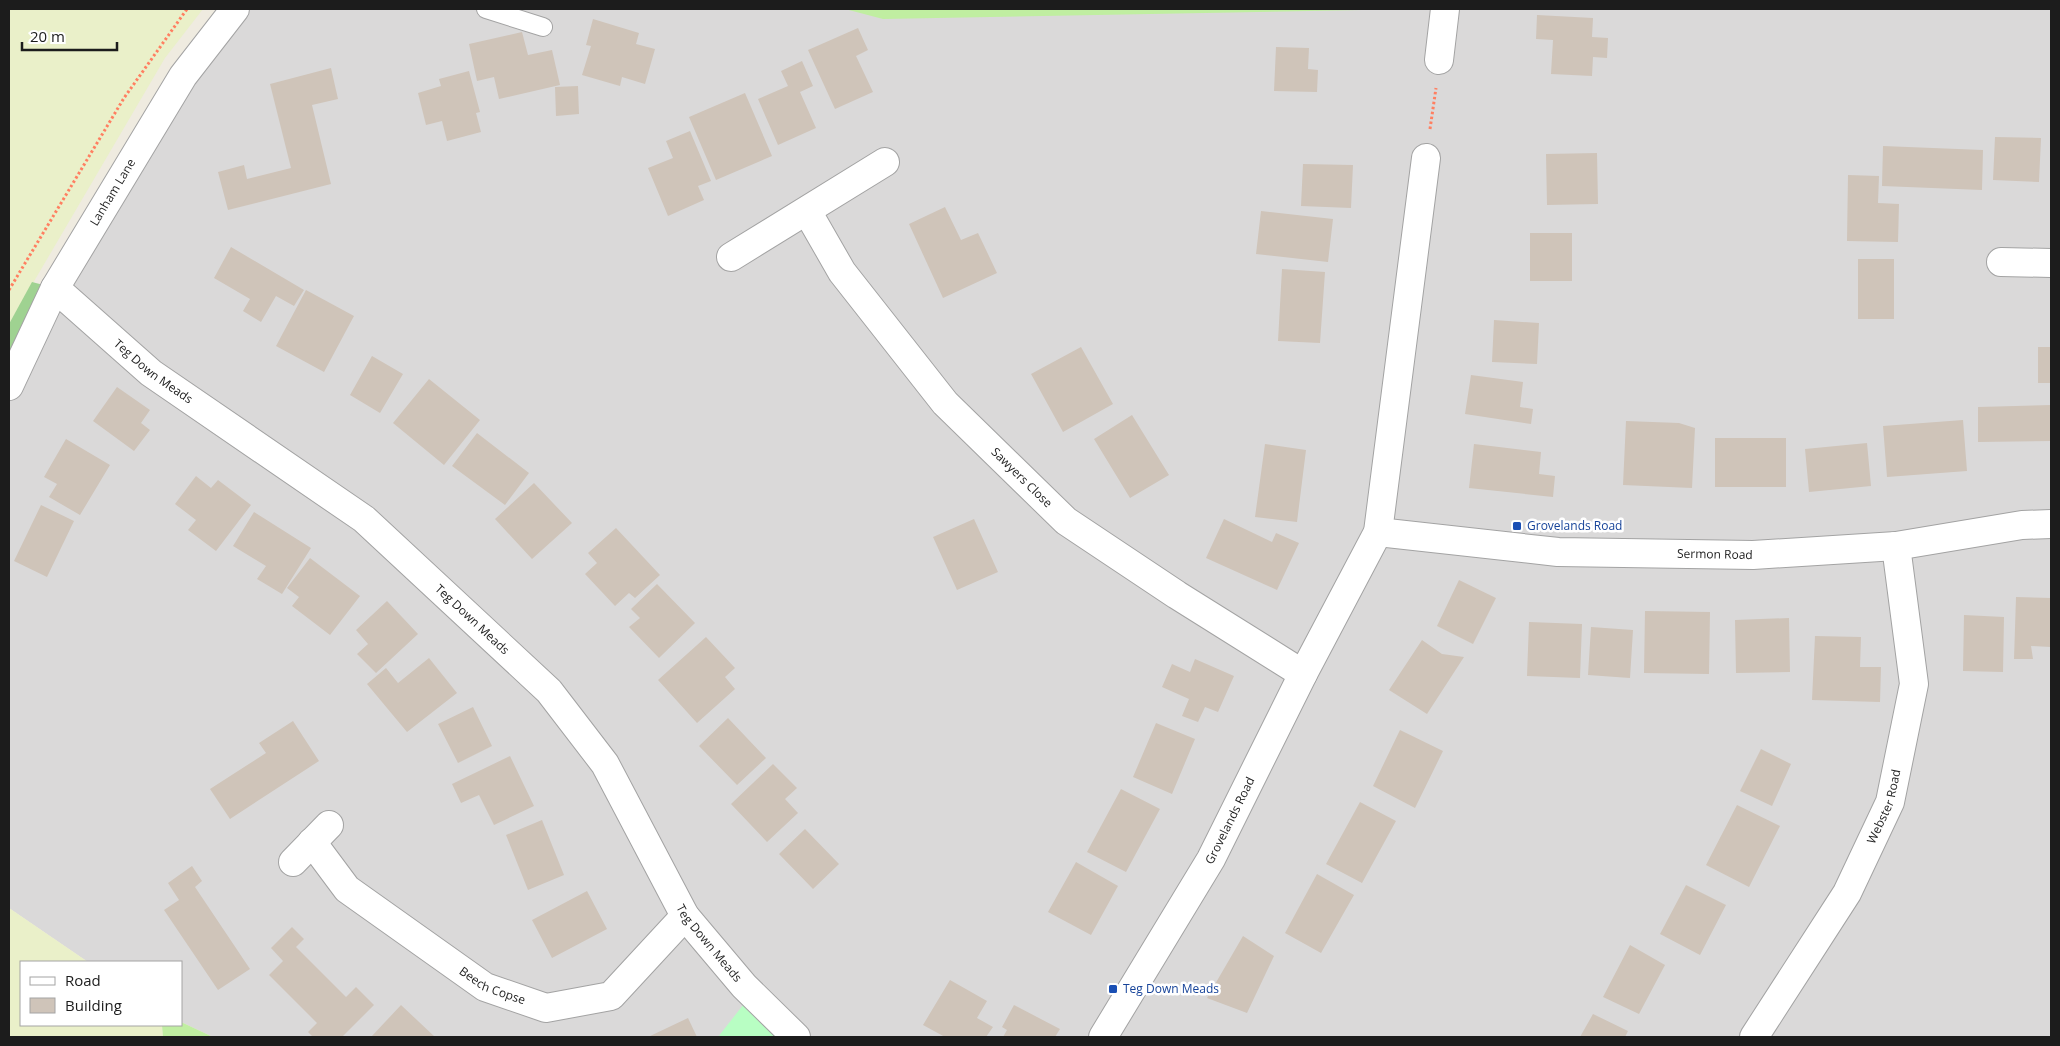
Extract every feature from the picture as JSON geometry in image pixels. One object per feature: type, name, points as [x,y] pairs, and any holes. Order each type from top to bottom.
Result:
[{"type":"street","name":"Lanham Lane","points":[[9,386],[55,288],[183,76],[235,9]]},
{"type":"street","points":[[1439,60],[1445,9]]},
{"type":"street","name":"Grovelands Road","points":[[1103,1037],[1211,859],[1303,674],[1378,532],[1426,158]]},
{"type":"street","points":[[731,257],[885,162]]},
{"type":"street","name":"Sawyers Close","points":[[807,211],[842,272],[945,403],[1066,521],[1177,595],[1303,674]]},
{"type":"street","points":[[2001,262],[2051,263]]},
{"type":"street","name":"Teg Down Meads","points":[[55,288],[151,373],[364,519],[549,691],[605,764],[685,916],[744,986],[796,1037]]},
{"type":"street","name":"Sermon Road","points":[[1378,532],[1558,552],[1753,554],[1896,546],[2022,525],[2051,524]]},
{"type":"street","name":"Webster Road","points":[[1754,1037],[1847,893],[1890,802],[1914,684],[1896,546]]},
{"type":"street","name":"Beech Copse","points":[[293,862],[320,833],[347,889],[485,987],[546,1008],[611,996],[685,916]]},
{"type":"lane","points":[[486,9],[543,26]]},
{"type":"path","points":[[9,290],[124,98],[187,9]]},
{"type":"path","points":[[1426,158],[1439,60]]},
{"type":"shaded area","points":[[235,9],[2051,9],[2051,1037],[213,1037],[182,1022],[182,961],[87,961],[9,908],[9,386]]},
{"type":"green space","points":[[9,9],[203,9],[165,58],[9,324]]},
{"type":"green space","points":[[845,9],[1414,9],[883,19]]},
{"type":"green space","points":[[32,282],[55,288],[9,386],[9,324]]},
{"type":"green space","points":[[9,908],[87,961],[20,961],[20,1026],[162,1026],[163,1037],[9,1037]]},
{"type":"green space","points":[[747,1000],[785,1037],[718,1037]]},
{"type":"green space","points":[[182,1022],[213,1037],[163,1037],[162,1026],[182,1026]]},
{"type":"building","points":[[1537,15],[1593,18],[1592,37],[1608,38],[1607,58],[1593,57],[1592,76],[1551,74],[1553,40],[1536,39]]},
{"type":"building","points":[[593,19],[639,33],[636,44],[655,49],[645,84],[622,77],[620,86],[582,75],[591,46],[586,45]]},
{"type":"building","points":[[858,28],[868,50],[856,56],[873,92],[835,109],[808,50]]},
{"type":"building","points":[[522,32],[528,55],[552,50],[560,85],[499,99],[494,77],[477,81],[469,44]]},
{"type":"building","points":[[1276,47],[1309,48],[1308,69],[1318,70],[1317,92],[1274,91]]},
{"type":"building","points":[[802,61],[813,86],[800,92],[816,128],[778,145],[758,99],[788,86],[781,71]]},
{"type":"building","points":[[331,68],[338,99],[312,105],[331,184],[228,210],[218,172],[244,165],[247,179],[291,168],[270,84]]},
{"type":"building","points":[[469,71],[480,112],[476,113],[481,132],[447,141],[442,121],[426,125],[418,93],[441,86],[439,79]]},
{"type":"building","points":[[578,86],[579,114],[556,116],[555,87]]},
{"type":"building","points":[[745,93],[772,156],[716,180],[689,117]]},
{"type":"building","points":[[690,131],[711,181],[698,186],[704,200],[668,216],[648,168],[673,158],[666,141]]},
{"type":"building","points":[[1995,137],[2041,138],[2039,182],[1993,180]]},
{"type":"building","points":[[1883,146],[1983,150],[1982,190],[1882,186]]},
{"type":"building","points":[[1597,153],[1598,204],[1547,205],[1546,154]]},
{"type":"building","points":[[1303,164],[1353,165],[1351,208],[1301,206]]},
{"type":"building","points":[[1848,175],[1879,176],[1878,203],[1899,204],[1898,242],[1847,241]]},
{"type":"building","points":[[945,207],[961,240],[978,233],[997,273],[943,298],[909,224]]},
{"type":"building","points":[[1261,211],[1333,219],[1328,262],[1256,254]]},
{"type":"building","points":[[1530,233],[1572,233],[1572,281],[1530,281]]},
{"type":"building","points":[[231,247],[304,290],[294,306],[276,296],[261,322],[243,311],[250,299],[214,278]]},
{"type":"building","points":[[1858,259],[1894,259],[1894,319],[1858,319]]},
{"type":"building","points":[[1282,269],[1325,272],[1320,343],[1278,341]]},
{"type":"building","points":[[306,290],[354,316],[324,372],[276,346]]},
{"type":"building","points":[[1494,320],[1539,323],[1537,364],[1492,362]]},
{"type":"building","points":[[1081,347],[1113,404],[1063,432],[1031,374]]},
{"type":"building","points":[[2038,347],[2051,347],[2051,383],[2038,383]]},
{"type":"building","points":[[372,356],[403,374],[380,413],[350,395]]},
{"type":"building","points":[[1471,375],[1523,382],[1520,407],[1533,409],[1531,424],[1465,414]]},
{"type":"building","points":[[429,379],[480,420],[444,465],[393,423]]},
{"type":"building","points":[[117,387],[150,410],[141,423],[150,430],[134,451],[93,421]]},
{"type":"building","points":[[2051,405],[2051,441],[1978,442],[1978,407]]},
{"type":"building","points":[[1132,415],[1169,475],[1130,498],[1094,439]]},
{"type":"building","points":[[1963,420],[1967,471],[1887,477],[1883,426]]},
{"type":"building","points":[[1626,421],[1679,423],[1695,428],[1692,488],[1623,485]]},
{"type":"building","points":[[477,433],[529,473],[505,505],[452,466]]},
{"type":"building","points":[[1715,438],[1786,438],[1786,487],[1715,487]]},
{"type":"building","points":[[66,439],[110,465],[80,515],[49,497],[57,484],[44,477]]},
{"type":"building","points":[[1867,443],[1871,486],[1809,492],[1805,449]]},
{"type":"building","points":[[1265,444],[1306,450],[1297,522],[1255,517]]},
{"type":"building","points":[[1474,444],[1541,452],[1539,474],[1555,476],[1553,497],[1469,488]]},
{"type":"building","points":[[196,476],[211,488],[218,480],[251,505],[216,551],[188,530],[196,520],[175,504]]},
{"type":"building","points":[[534,483],[572,523],[532,559],[495,519]]},
{"type":"building","points":[[41,505],[74,521],[47,577],[14,561]]},
{"type":"building","points":[[254,512],[311,548],[282,594],[257,579],[266,566],[233,546]]},
{"type":"building","points":[[974,519],[998,572],[957,590],[933,537]]},
{"type":"building","points":[[1224,519],[1272,542],[1276,533],[1299,543],[1277,590],[1206,558]]},
{"type":"building","points":[[616,528],[660,575],[635,598],[629,593],[615,606],[585,574],[597,563],[588,553]]},
{"type":"building","points":[[310,558],[360,596],[330,635],[292,606],[299,597],[287,588]]},
{"type":"building","points":[[1459,580],[1496,598],[1473,644],[1437,626]]},
{"type":"building","points":[[657,584],[695,623],[659,658],[629,627],[640,618],[631,609]]},
{"type":"building","points":[[2016,597],[2051,598],[2051,647],[2031,646],[2033,659],[2014,659]]},
{"type":"building","points":[[387,601],[418,634],[376,673],[357,654],[368,644],[356,630]]},
{"type":"building","points":[[1645,611],[1710,612],[1709,674],[1644,673]]},
{"type":"building","points":[[1964,615],[2004,617],[2003,672],[1963,671]]},
{"type":"building","points":[[1789,618],[1790,672],[1736,673],[1735,620]]},
{"type":"building","points":[[1529,622],[1582,624],[1580,678],[1527,676]]},
{"type":"building","points":[[1591,627],[1633,630],[1630,678],[1588,675]]},
{"type":"building","points":[[1815,636],[1861,637],[1860,667],[1881,667],[1880,702],[1812,700]]},
{"type":"building","points":[[706,637],[735,668],[725,677],[735,689],[697,723],[658,680]]},
{"type":"building","points":[[1422,640],[1442,654],[1464,657],[1427,714],[1389,690]]},
{"type":"building","points":[[429,658],[457,693],[407,732],[367,684],[386,668],[398,683]]},
{"type":"building","points":[[1195,659],[1234,676],[1218,712],[1205,707],[1198,722],[1182,716],[1189,699],[1162,687],[1172,664],[1190,672]]},
{"type":"building","points":[[473,707],[492,746],[458,763],[438,724]]},
{"type":"building","points":[[728,718],[766,758],[737,785],[699,746]]},
{"type":"building","points":[[293,721],[319,761],[230,819],[210,789],[266,753],[259,743]]},
{"type":"building","points":[[1156,723],[1195,739],[1172,794],[1133,777]]},
{"type":"building","points":[[1400,730],[1443,751],[1415,808],[1373,786]]},
{"type":"building","points":[[1761,749],[1791,764],[1772,806],[1740,791]]},
{"type":"building","points":[[510,756],[534,806],[494,825],[479,795],[461,803],[452,784]]},
{"type":"building","points":[[773,764],[797,788],[785,799],[798,813],[767,842],[731,804]]},
{"type":"building","points":[[1121,789],[1160,809],[1126,872],[1087,852]]},
{"type":"building","points":[[1360,802],[1396,821],[1362,883],[1326,864]]},
{"type":"building","points":[[1737,805],[1780,826],[1749,887],[1706,865]]},
{"type":"building","points":[[542,820],[564,875],[528,890],[506,835]]},
{"type":"building","points":[[805,829],[839,864],[813,889],[779,854]]},
{"type":"building","points":[[1076,862],[1118,886],[1091,935],[1048,912]]},
{"type":"building","points":[[192,866],[202,881],[195,887],[250,969],[218,990],[164,910],[179,900],[168,883]]},
{"type":"building","points":[[1317,874],[1354,895],[1321,953],[1285,933]]},
{"type":"building","points":[[1686,885],[1726,905],[1700,955],[1660,934]]},
{"type":"building","points":[[587,891],[607,929],[552,958],[532,920]]},
{"type":"building","points":[[292,927],[304,939],[296,947],[346,997],[356,987],[374,1005],[342,1037],[313,1037],[308,1032],[317,1023],[269,975],[283,961],[271,948]]},
{"type":"building","points":[[1243,936],[1274,956],[1247,1013],[1207,998]]},
{"type":"building","points":[[1630,945],[1665,965],[1639,1014],[1603,997]]},
{"type":"building","points":[[950,980],[987,1001],[977,1018],[993,1027],[986,1037],[945,1037],[923,1025]]},
{"type":"building","points":[[401,1005],[435,1037],[371,1037]]},
{"type":"building","points":[[1014,1005],[1060,1029],[1055,1037],[1003,1037],[1007,1030],[1002,1027]]},
{"type":"building","points":[[1593,1014],[1628,1031],[1625,1037],[1580,1037]]},
{"type":"building","points":[[688,1018],[697,1037],[648,1037]]},
{"type":"place","name":"Grovelands Road","points":[[1517,526]]},
{"type":"place","name":"Teg Down Meads","points":[[1113,989]]}]
